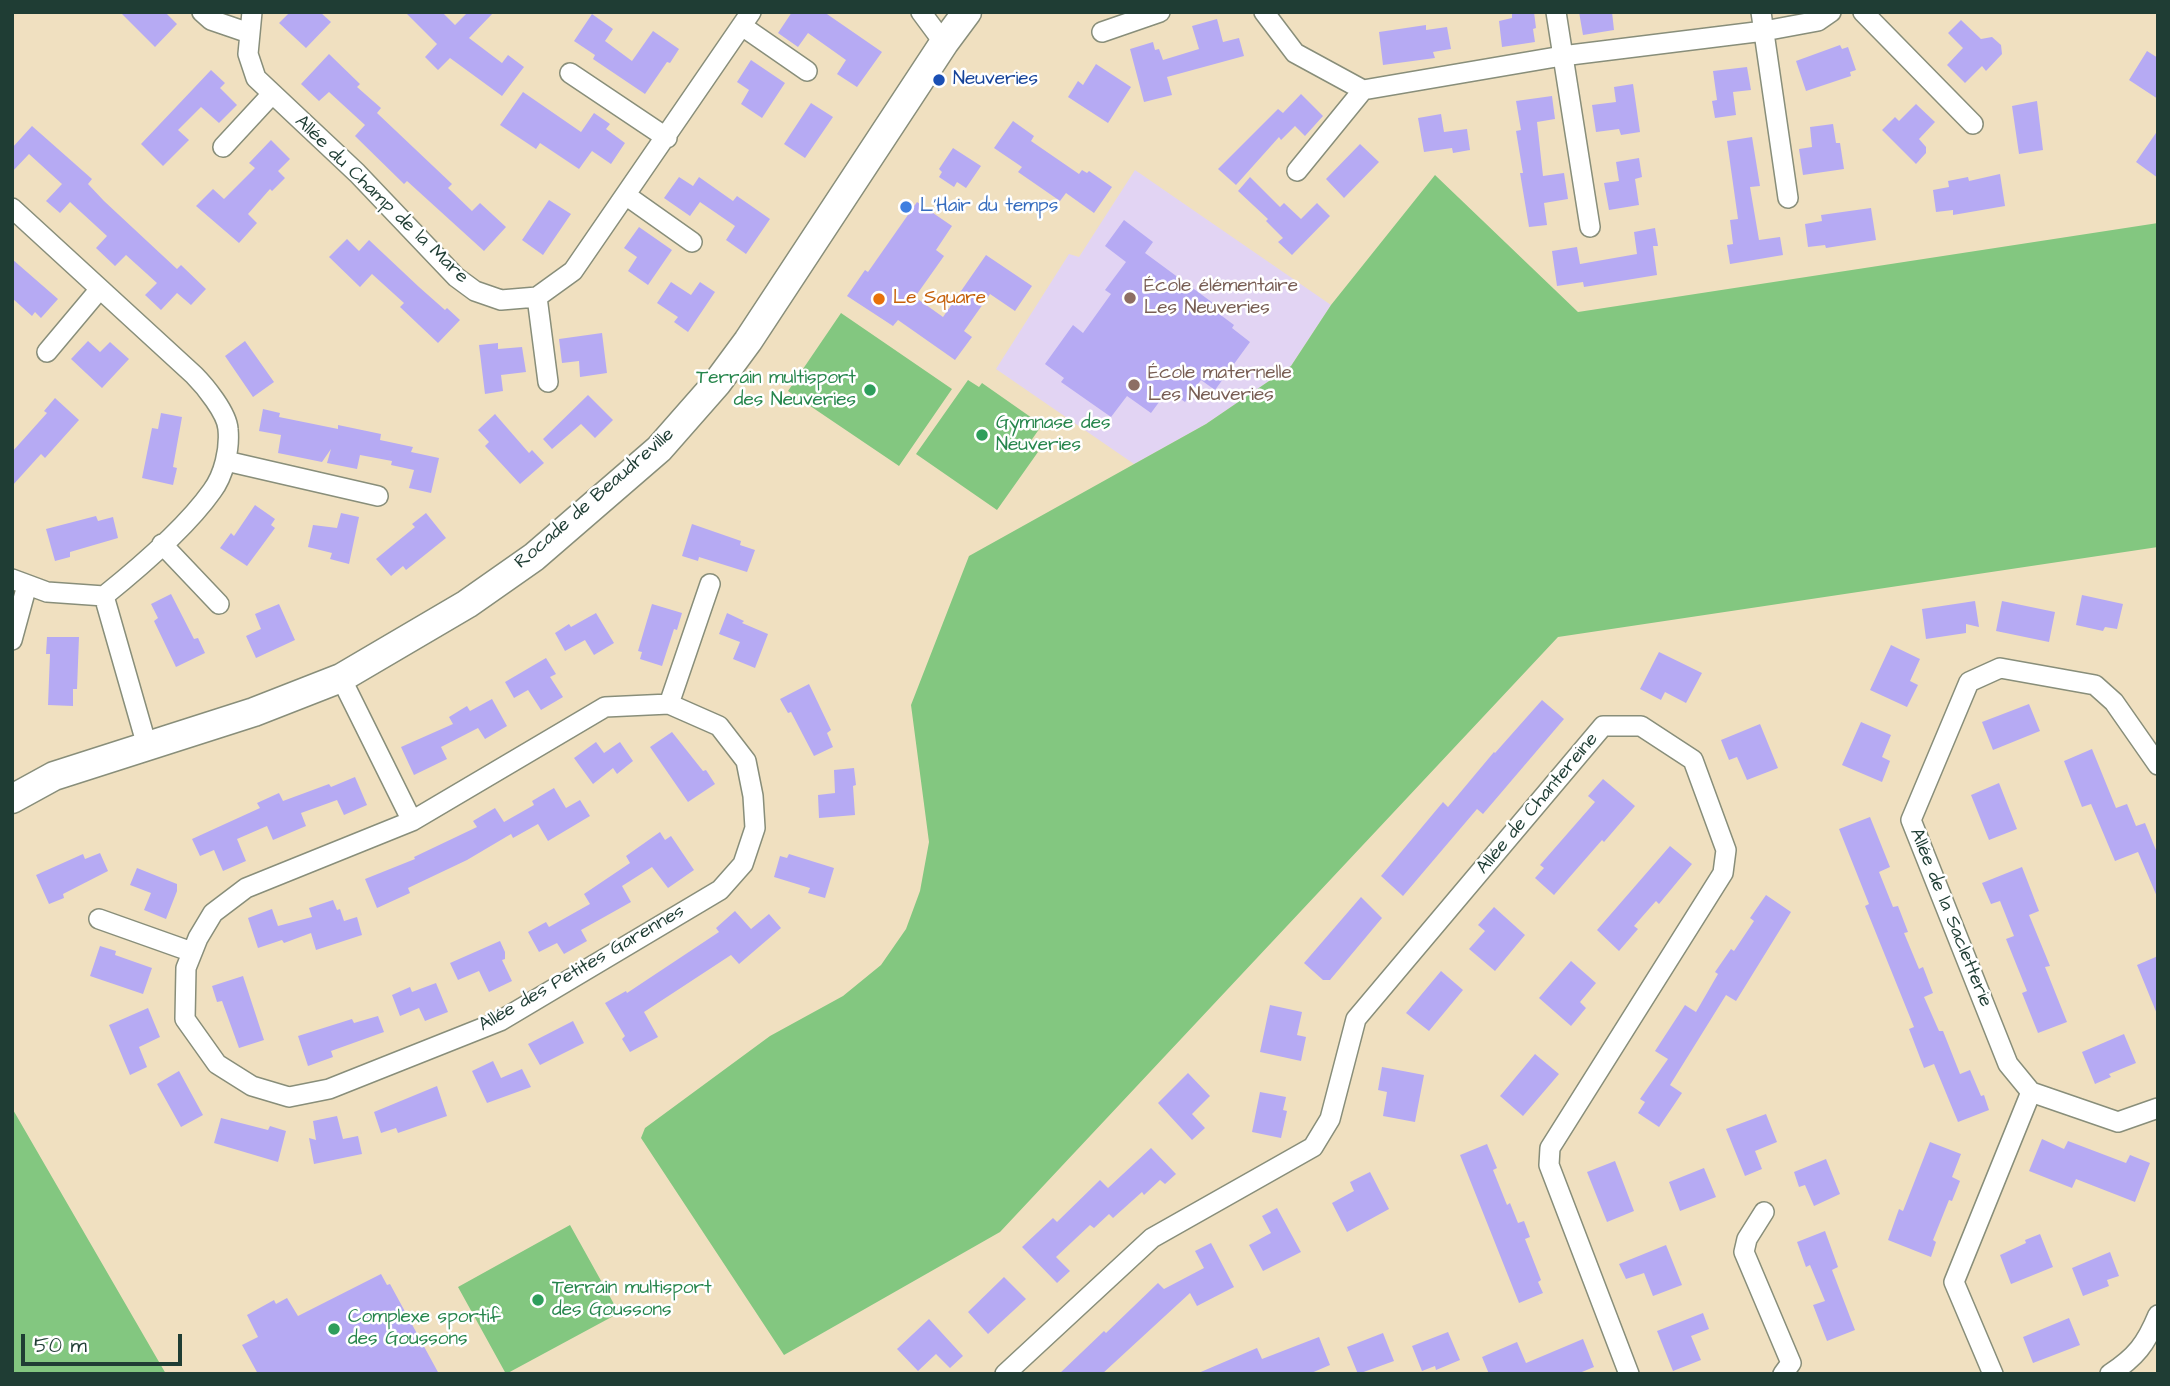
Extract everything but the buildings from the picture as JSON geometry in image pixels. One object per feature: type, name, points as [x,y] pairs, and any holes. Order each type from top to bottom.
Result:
[{"type":"street","points":[[202,12],[211,20],[249,33]]},
{"type":"street","name":"Allée du Champ de la Mare","points":[[252,12],[248,54],[256,78],[357,173],[456,277],[475,291],[501,300],[537,297]]},
{"type":"street","points":[[921,12],[944,43]]},
{"type":"street","name":"Rocade de Beaudreville","points":[[12,799],[54,776],[254,712],[341,678],[467,604],[534,557],[659,449],[717,383],[748,341],[967,12]]},
{"type":"street","points":[[1102,32],[1160,12]]},
{"type":"street","points":[[1264,12],[1295,53],[1363,90],[1762,22],[1818,21],[1831,12]]},
{"type":"street","points":[[1556,12],[1590,227]]},
{"type":"street","points":[[1863,12],[1972,124]]},
{"type":"street","points":[[548,383],[537,297],[573,271],[747,19],[807,71]]},
{"type":"street","points":[[1762,22],[1788,198]]},
{"type":"street","points":[[570,72],[667,138]]},
{"type":"street","points":[[1297,170],[1363,90]]},
{"type":"street","points":[[223,147],[272,94]]},
{"type":"street","points":[[627,195],[692,242]]},
{"type":"street","points":[[12,208],[207,389],[228,427],[226,461],[214,489],[162,544],[104,596],[47,592],[20,582],[12,640]]},
{"type":"street","points":[[47,352],[99,290]]},
{"type":"street","points":[[226,461],[378,496]]},
{"type":"street","points":[[162,544],[219,604]]},
{"type":"street","points":[[669,704],[710,584]]},
{"type":"street","points":[[104,596],[148,747]]},
{"type":"street","name":"Allée de la Sacletterie","points":[[2032,1092],[2008,1064],[1910,820],[1969,682],[2000,668],[2095,685],[2114,702],[2158,765]]},
{"type":"street","points":[[341,678],[412,821]]},
{"type":"street","name":"Allée des Petites Garennes","points":[[669,704],[719,726],[746,761],[753,796],[755,828],[743,864],[720,890],[500,1021],[329,1089],[289,1097],[252,1086],[217,1064],[185,1019],[186,968],[213,913],[246,888],[412,821],[605,707],[669,704]]},
{"type":"street","name":"Allée de Chantereine","points":[[1005,1374],[1152,1238],[1313,1147],[1330,1119],[1356,1019],[1603,726],[1641,726],[1693,760],[1726,850],[1723,873],[1550,1148],[1549,1165],[1629,1374]]},
{"type":"street","name":"Rocade de Beaudreville","points":[[12,774],[54,776]]},
{"type":"street","points":[[99,919],[192,952]]},
{"type":"street","points":[[1993,1374],[1954,1282],[2032,1092],[2119,1122],[2158,1108]]},
{"type":"street","points":[[1764,1212],[1748,1239],[1744,1252],[1791,1363],[1783,1374]]},
{"type":"street","points":[[2110,1374],[2132,1360],[2149,1338],[2158,1315]]},
{"type":"shaded area","points":[[1135,170],[1331,305],[1291,366],[1206,424],[1134,464],[996,369],[1069,254],[1079,257]]},
{"type":"green space","points":[[1435,175],[1578,312],[2158,223],[2158,547],[1558,637],[1000,1232],[784,1355],[641,1138],[645,1128],[770,1036],[843,996],[881,965],[906,929],[920,891],[929,842],[911,705],[969,556],[1206,424],[1291,366],[1331,305]]},
{"type":"green space","name":"Terrain multisport des Neuveries","points":[[841,313],[952,389],[899,466],[788,391]]},
{"type":"green space","name":"Gymnase des Neuveries","points":[[968,380],[979,387],[982,383],[1042,425],[1028,445],[1038,452],[997,510],[916,454]]},
{"type":"green space","points":[[12,1108],[166,1374],[12,1374]]},
{"type":"green space","name":"Terrain multisport des Goussons","points":[[570,1225],[619,1313],[506,1374],[458,1287]]},
{"type":"place","name":"Neuveries","points":[[939,80]]},
{"type":"place","name":"L'Hair du temps","points":[[906,207]]},
{"type":"place","name":"École élémentaire Les Neuveries","points":[[1130,298]]},
{"type":"place","name":"Le Square","points":[[879,299]]},
{"type":"place","name":"École maternelle Les Neuveries","points":[[1134,385]]},
{"type":"place","name":"Terrain multisport des Neuveries","points":[[870,390]]},
{"type":"place","name":"Gymnase des Neuveries","points":[[982,435]]},
{"type":"place","name":"Terrain multisport des Goussons","points":[[538,1300]]},
{"type":"place","name":"Complexe sportif des Goussons","points":[[334,1329]]}]
